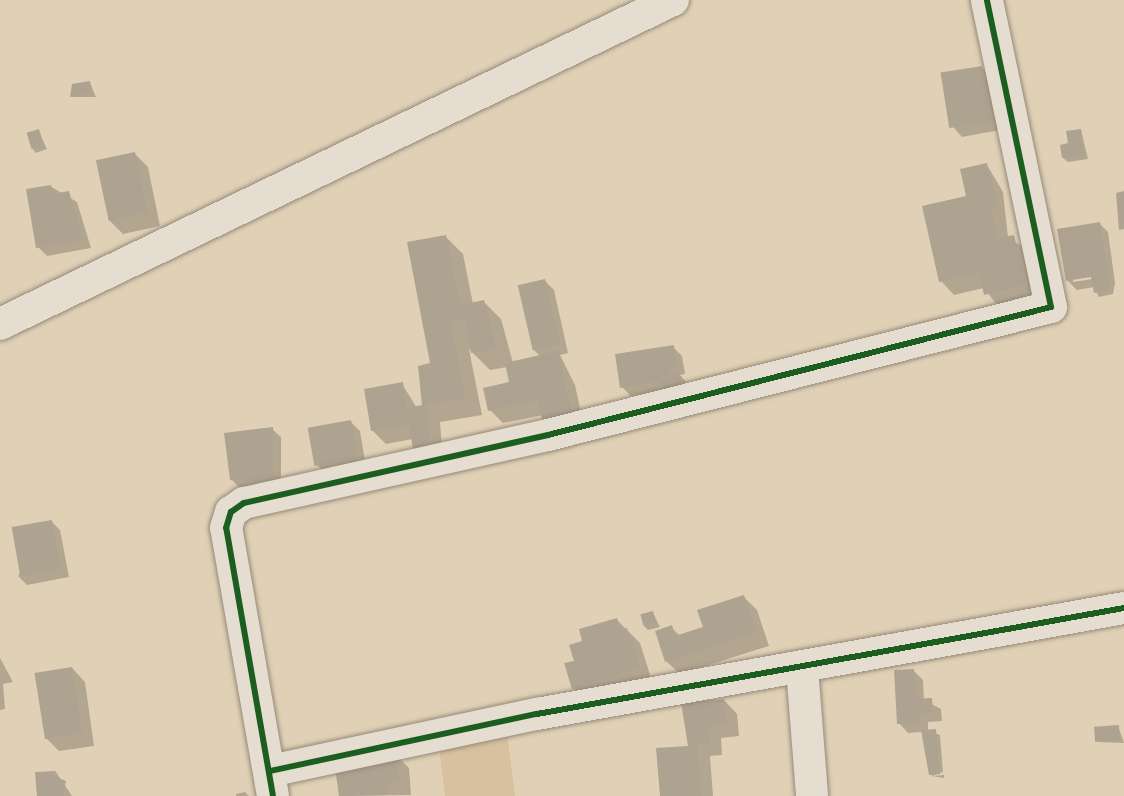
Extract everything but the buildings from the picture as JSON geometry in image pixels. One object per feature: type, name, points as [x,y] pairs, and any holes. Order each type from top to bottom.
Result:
[{"type":"street","points":[[0,324],[673,0]]},
{"type":"street","points":[[987,0],[1051,307],[548,435],[244,503],[231,512],[226,528],[272,783],[525,717],[1124,608]]},
{"type":"street","points":[[802,668],[812,796]]},
{"type":"shaded area","points":[[507,733],[515,796],[445,796],[439,746]]},
{"type":"cycle path","points":[[273,796],[226,528],[231,512],[244,503],[548,435],[1051,307],[987,0]]},
{"type":"cycle path","points":[[270,771],[537,714],[1124,608]]}]
